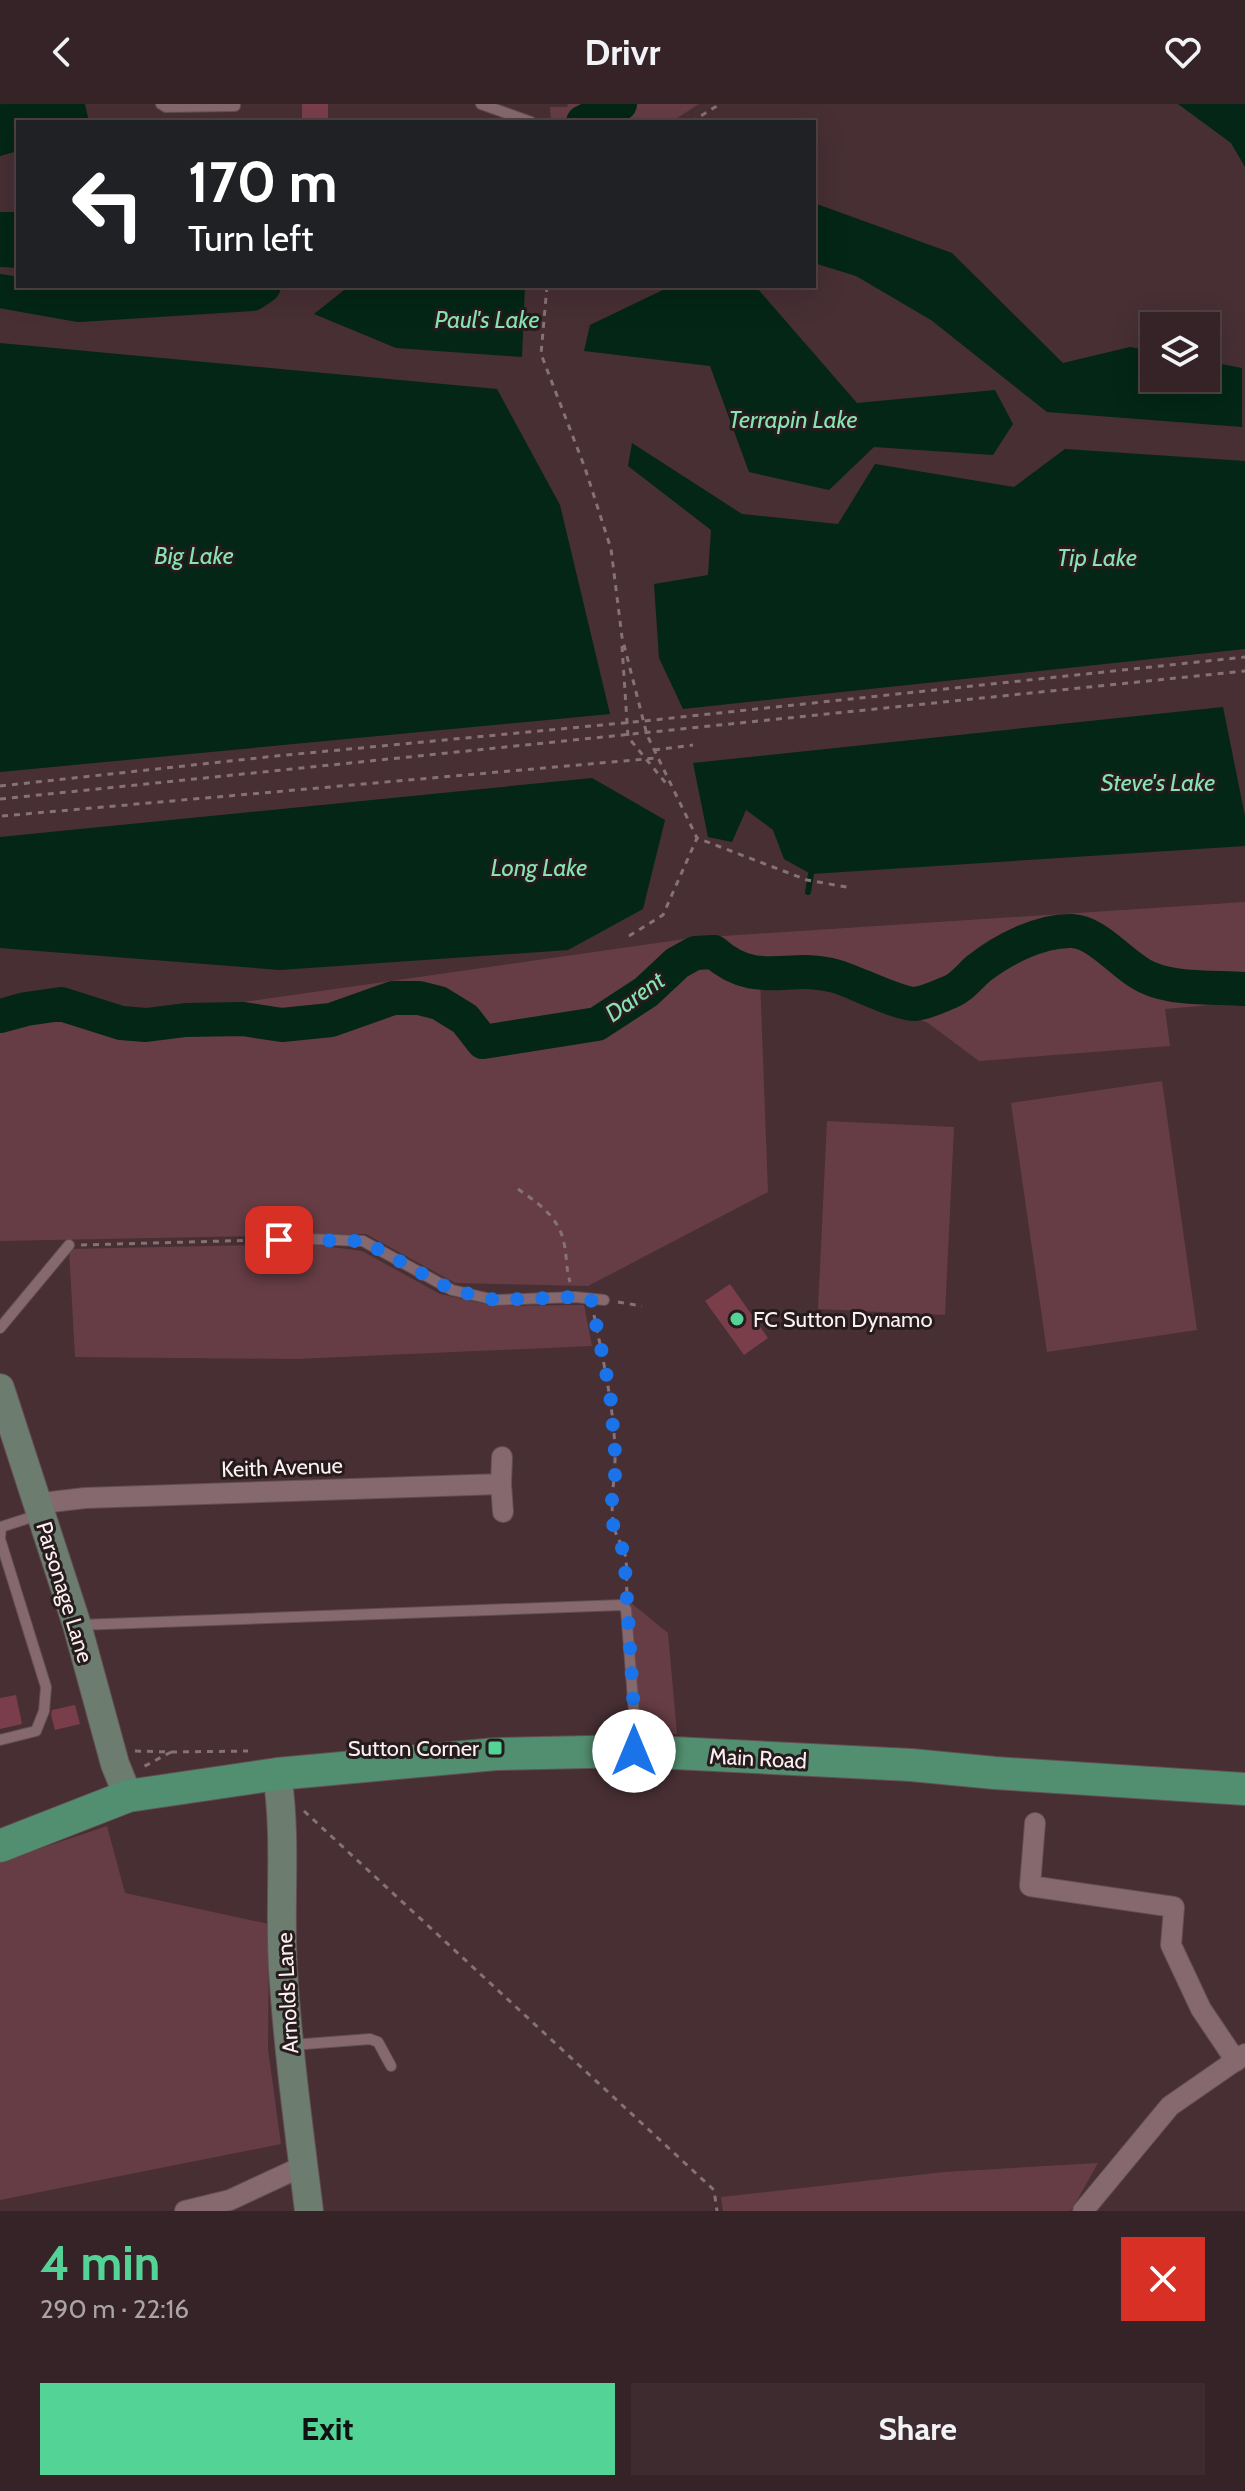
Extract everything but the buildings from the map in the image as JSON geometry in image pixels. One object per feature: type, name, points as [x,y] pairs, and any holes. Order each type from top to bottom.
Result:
[{"type":"main road","name":"Main Road","points":[[0,1846],[128,1796],[277,1774],[468,1755],[634,1751],[911,1765],[1245,1789]]},
{"type":"street","name":"Parsonage Lane","points":[[0,1388],[77,1625],[115,1764],[128,1796]]},
{"type":"street","points":[[502,1457],[503,1512]]},
{"type":"street","name":"Keith Avenue","points":[[40,1510],[51,1502],[85,1498],[501,1484]]},
{"type":"street","name":"Arnolds Lane","points":[[277,1774],[283,1827],[283,1966],[309,2211]]},
{"type":"street","points":[[1035,1823],[1030,1886],[1174,1907],[1171,1945],[1201,2009],[1240,2058],[1170,2106],[1083,2211]]},
{"type":"street","points":[[185,2211],[230,2200],[303,2166]]},
{"type":"lane","points":[[161,104],[166,107],[235,104]]},
{"type":"lane","points":[[481,104],[525,120]]},
{"type":"lane","points":[[309,1239],[363,1241],[452,1290],[495,1300],[575,1297],[604,1300]]},
{"type":"lane","points":[[0,1328],[69,1245]]},
{"type":"lane","points":[[0,1740],[36,1731],[44,1711],[46,1687],[0,1538],[1,1527],[40,1510]]},
{"type":"lane","points":[[77,1625],[622,1605],[626,1609],[634,1751]]},
{"type":"lane","points":[[290,2046],[370,2039],[378,2042],[391,2066]]},
{"type":"path","points":[[694,120],[720,104]]},
{"type":"path","points":[[547,288],[541,354],[585,468],[611,549],[622,637],[627,734],[674,793]]},
{"type":"path","points":[[622,637],[647,732],[697,838],[813,882],[852,888]]},
{"type":"path","points":[[0,786],[1245,657]]},
{"type":"path","points":[[0,799],[1245,671]]},
{"type":"path","points":[[654,750],[693,745]]},
{"type":"path","points":[[2,816],[657,758]]},
{"type":"path","points":[[629,936],[663,915],[697,838]]},
{"type":"path","points":[[518,1189],[547,1209],[564,1240],[566,1269],[575,1297]]},
{"type":"path","points":[[69,1245],[309,1239]]},
{"type":"path","points":[[591,1299],[610,1392],[615,1452],[613,1524],[617,1541],[624,1551],[626,1609]]},
{"type":"path","points":[[604,1300],[642,1306]]},
{"type":"path","points":[[298,1805],[714,2190],[717,2211]]},
{"type":"shaded area","points":[[568,104],[699,104],[674,120],[551,120],[550,107],[567,107]]},
{"type":"shaded area","points":[[1245,902],[1245,1002],[1165,1009],[1170,1046],[979,1061],[928,1023],[827,981],[760,979],[768,1192],[588,1286],[455,1283],[366,1234],[0,1241],[0,1022],[61,1011],[143,1031],[253,1025],[215,1006],[692,938]]},
{"type":"shaded area","points":[[1162,1081],[1197,1330],[1047,1352],[1011,1103]]},
{"type":"shaded area","points":[[827,1121],[954,1127],[945,1315],[818,1309]]},
{"type":"shaded area","points":[[309,1244],[362,1251],[440,1294],[494,1306],[584,1305],[592,1346],[296,1359],[75,1357],[69,1249]]},
{"type":"shaded area","points":[[630,1602],[668,1633],[677,1734],[642,1734]]},
{"type":"shaded area","points":[[107,1826],[125,1893],[269,1924],[268,2049],[281,2144],[0,2200],[0,1862]]},
{"type":"shaded area","points":[[1098,2163],[1071,2211],[723,2211],[721,2197],[944,2172]]},
{"type":"water","points":[[0,104],[85,104],[89,120],[16,120],[16,152],[0,156]]},
{"type":"water","points":[[1178,104],[1245,104],[1245,167],[1231,143]]},
{"type":"water","points":[[816,204],[952,253],[1063,363],[1130,347],[1140,349],[1140,392],[1220,392],[1220,364],[1242,368],[1242,427],[1047,412],[931,320],[856,276],[816,264]]},
{"type":"water","points":[[0,212],[16,212],[16,268],[0,267]]},
{"type":"water","name":"Paul's Lake","points":[[346,288],[525,288],[522,357],[396,348],[314,314]]},
{"type":"water","name":"Terrapin Lake","points":[[667,288],[757,288],[857,403],[995,390],[1013,424],[993,455],[874,447],[829,490],[749,472],[710,366],[584,351],[590,325]]},
{"type":"water","name":"Big Lake","points":[[0,343],[497,389],[560,505],[610,714],[0,772]]},
{"type":"water","name":"Tip Lake","points":[[632,443],[742,514],[838,524],[875,464],[1014,487],[1065,449],[1245,461],[1245,649],[683,709],[659,658],[654,584],[708,575],[711,530],[628,466]]},
{"type":"water","name":"Steve's Lake","points":[[1223,707],[1245,816],[1245,846],[811,874],[784,859],[773,830],[746,810],[732,842],[708,837],[693,763]]},
{"type":"water","name":"Long Lake","points":[[592,778],[665,820],[643,909],[568,950],[280,970],[0,948],[0,837]]},
{"type":"waterway","name":"Darent","points":[[587,120],[620,104]]},
{"type":"waterway","name":"Darent","points":[[0,291],[79,305],[252,294],[261,288]]},
{"type":"waterway","points":[[808,892],[811,874]]},
{"type":"waterway","name":"Darent","points":[[0,1016],[61,1004],[121,1023],[146,1025],[186,1020],[243,1019],[282,1025],[331,1020],[393,998],[419,998],[439,1003],[465,1019],[483,1042],[597,1024],[646,992],[677,963],[695,953],[714,952],[730,963],[759,973],[803,972],[835,976],[915,1004],[954,990],[978,969],[1022,942],[1047,934],[1072,931],[1092,937],[1140,973],[1159,982],[1245,989]]},
{"type":"place","name":"FC Sutton Dynamo","points":[[737,1319]]},
{"type":"place","name":"Sutton Corner","points":[[495,1748]]},
{"type":"route","points":[[279,1240],[363,1241],[452,1290],[495,1300],[591,1299],[610,1392],[615,1452],[613,1524],[617,1541],[624,1551],[634,1751]]}]
